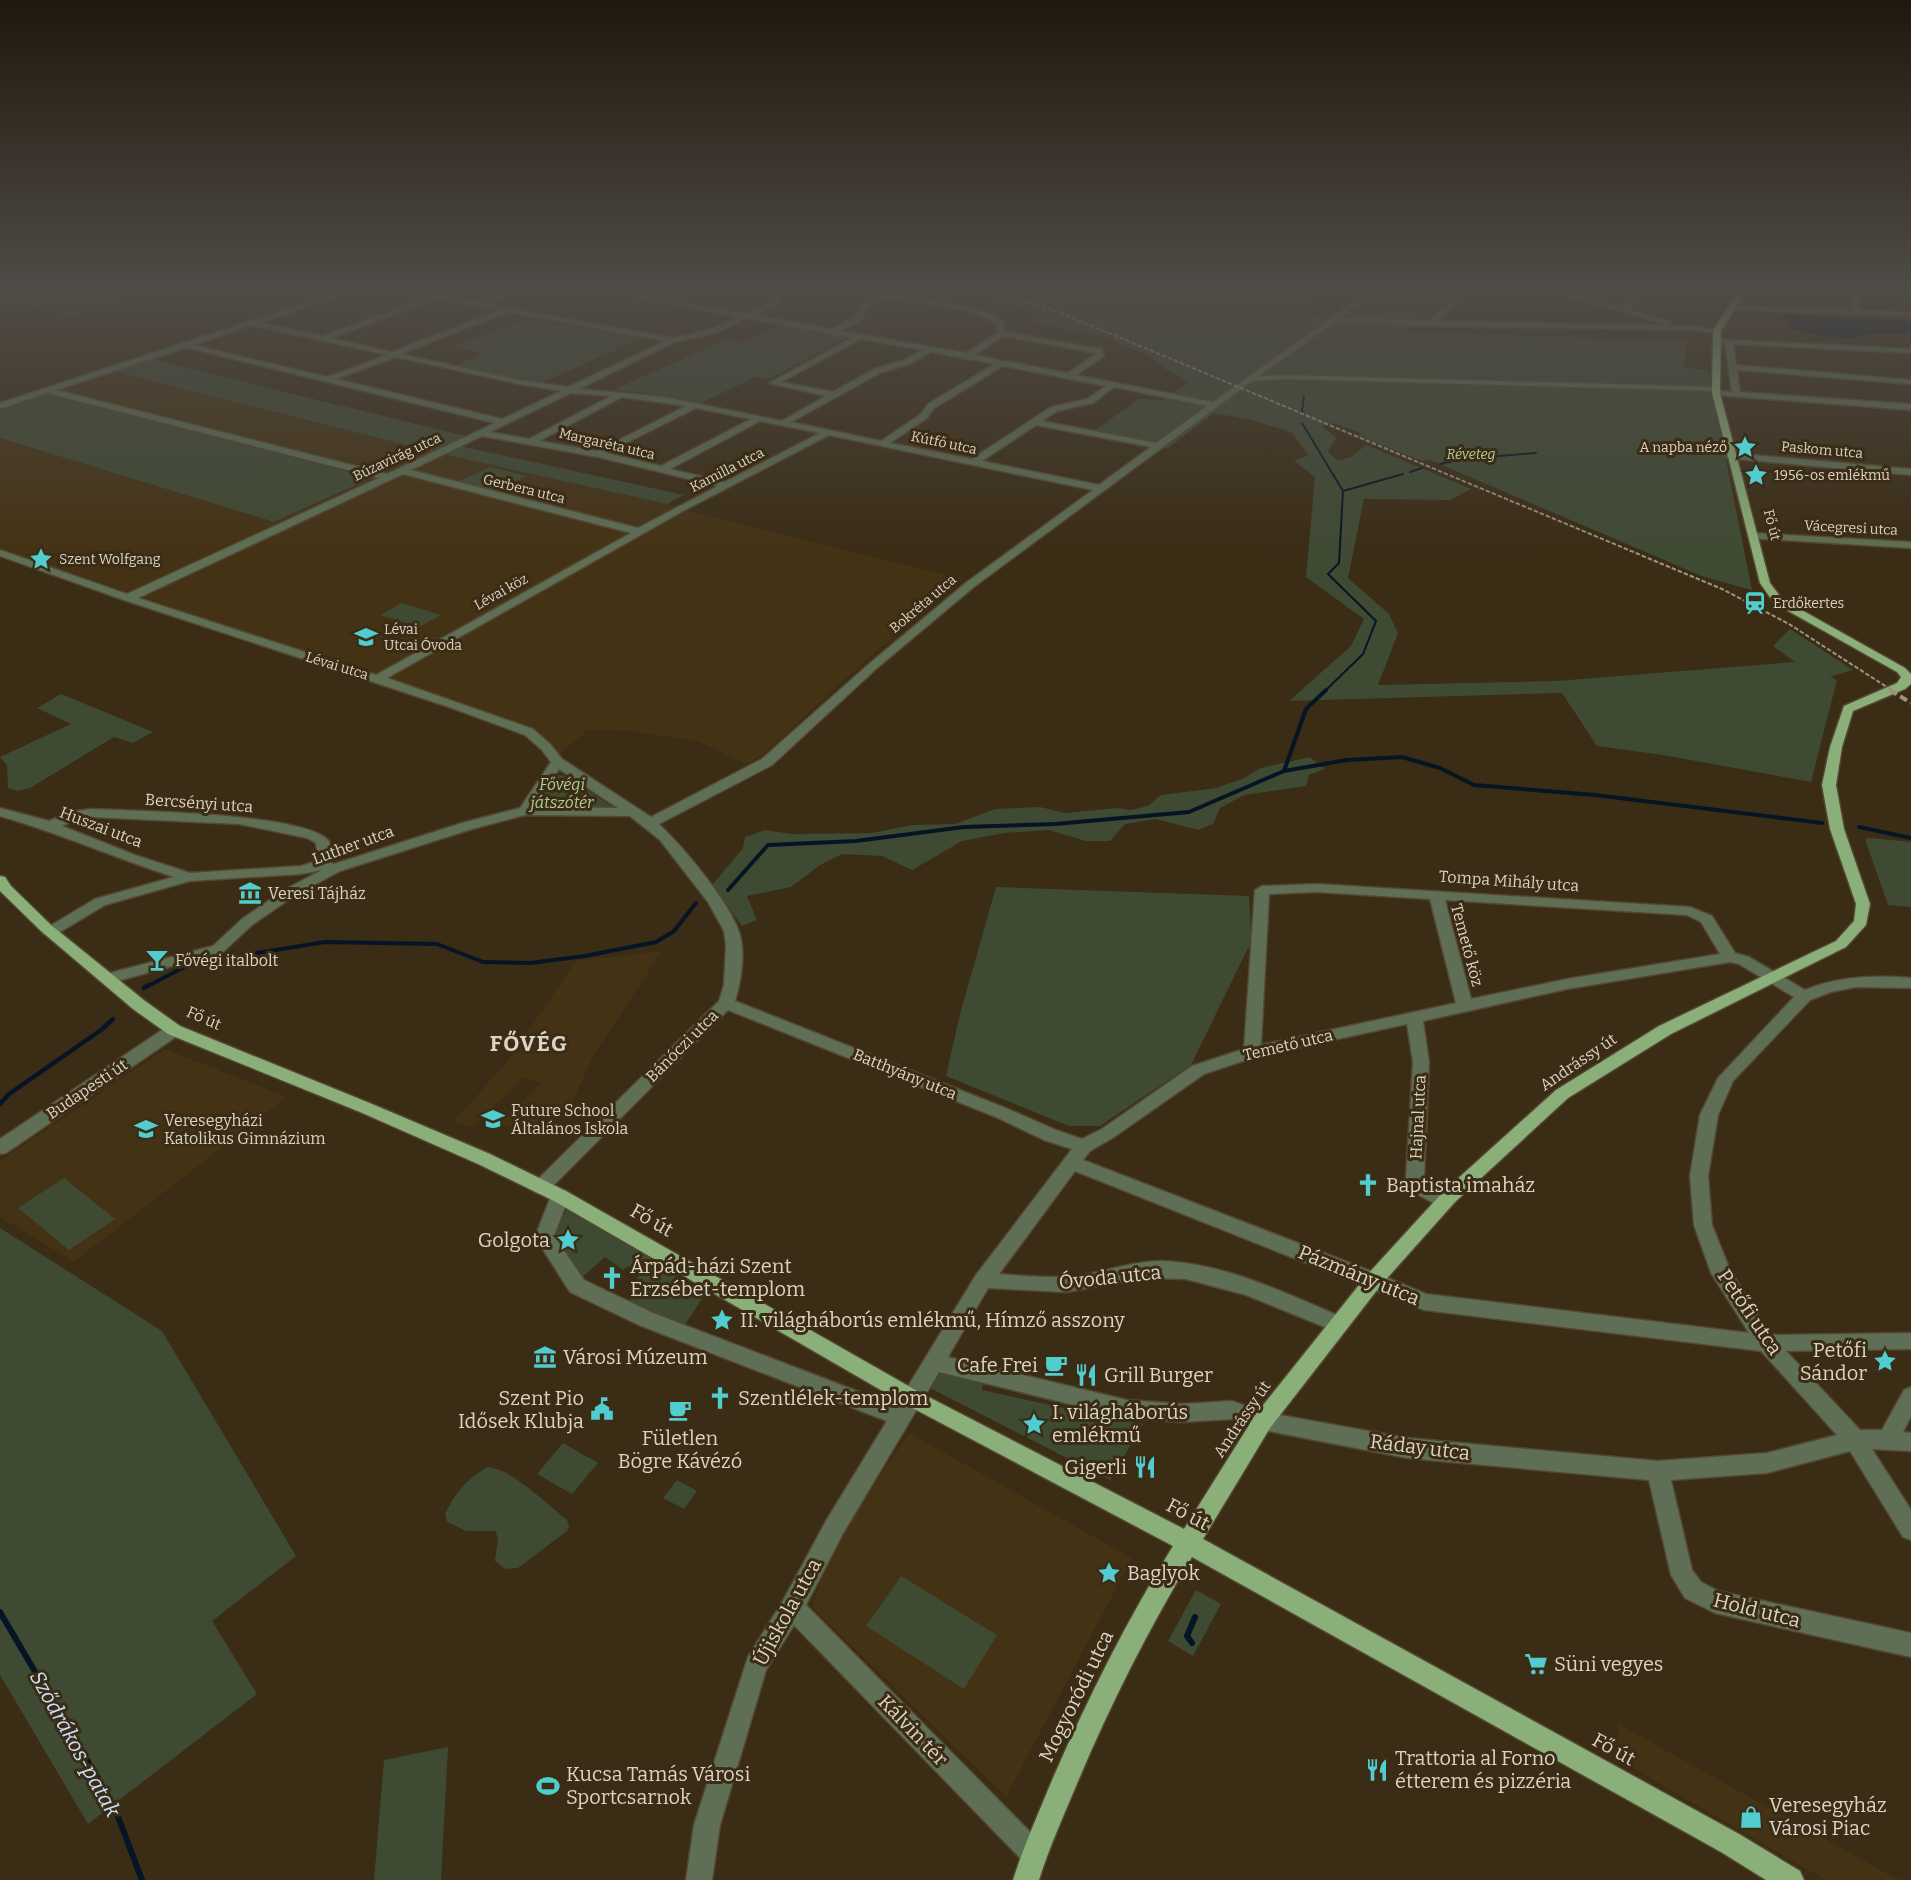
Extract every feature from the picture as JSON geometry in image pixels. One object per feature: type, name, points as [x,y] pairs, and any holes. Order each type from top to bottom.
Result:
[{"type":"main road","name":"Fő út","points":[[1716,379],[1716,391],[1730,456],[1762,576],[1774,598],[1901,670],[1909,679],[1901,686],[1890,689]]},
{"type":"main road","name":"Andrássy út","points":[[1189,1543],[1263,1421],[1337,1324],[1444,1202],[1562,1094],[1665,1030],[1841,944],[1861,922],[1863,904],[1837,829],[1829,785],[1836,747],[1848,709],[1890,689]]},
{"type":"main road","name":"Fő út","points":[[0,880],[26,910],[50,932],[107,980],[174,1030],[366,1108],[560,1196],[912,1398],[1189,1543],[1720,1837],[1791,1880]]},
{"type":"main road","name":"Mogyoródi utca","points":[[1026,1880],[1034,1854],[1080,1746],[1117,1667],[1189,1543]]},
{"type":"street","points":[[0,406],[86,379]]},
{"type":"street","points":[[329,379],[503,422]]},
{"type":"street","name":"Kútfő utca","points":[[505,379],[569,390],[622,394],[695,405],[1098,488]]},
{"type":"street","name":"Búzavirág utca","points":[[128,598],[402,471],[592,379]]},
{"type":"street","points":[[781,379],[773,383],[833,395]]},
{"type":"street","points":[[784,423],[863,379]]},
{"type":"street","points":[[882,444],[924,416],[931,406],[976,379]]},
{"type":"street","points":[[1084,379],[1216,405]]},
{"type":"street","points":[[1250,380],[1266,379]]},
{"type":"street","points":[[1340,379],[1716,391],[1911,407]]},
{"type":"street","points":[[1733,379],[1736,393]]},
{"type":"street","points":[[1872,379],[1911,382]]},
{"type":"street","name":"Bokréta utca","points":[[650,823],[768,762],[922,624],[971,584],[1098,488],[1250,380]]},
{"type":"street","points":[[974,463],[1054,409],[1090,401],[1113,384]]},
{"type":"street","points":[[48,391],[386,477]]},
{"type":"street","points":[[532,441],[622,394]]},
{"type":"street","points":[[598,454],[695,405]]},
{"type":"street","points":[[661,470],[758,418]]},
{"type":"street","points":[[1034,422],[1156,446]]},
{"type":"street","name":"Margaréta utca","points":[[482,433],[598,454],[726,485]]},
{"type":"street","name":"Kamilla utca","points":[[640,532],[827,433]]},
{"type":"street","name":"Paskom utca","points":[[1730,456],[1911,472]]},
{"type":"street","name":"Gerbera utca","points":[[402,471],[640,532]]},
{"type":"street","name":"Lévai köz","points":[[376,678],[640,532]]},
{"type":"street","name":"Vácegresi utca","points":[[1753,536],[1911,545]]},
{"type":"street","name":"Lévai utca","points":[[0,553],[128,598],[376,678],[529,732],[546,747],[557,762],[637,812],[650,823]]},
{"type":"street","points":[[525,811],[557,762]]},
{"type":"street","name":"Luther utca","points":[[107,980],[218,949],[247,922],[304,876],[467,826],[525,811],[637,812]]},
{"type":"street","name":"Huszai utca","points":[[0,812],[50,826],[130,858],[189,877]]},
{"type":"street","name":"Bercsényi utca","points":[[50,826],[75,815],[91,813],[239,820],[311,835],[322,842],[324,851],[320,865]]},
{"type":"street","name":"Bánóczi utca","points":[[541,1187],[726,1003],[732,985],[734,945],[731,931],[715,901],[666,837],[650,823]]},
{"type":"street","name":"Huszai utca","points":[[50,932],[100,902],[189,877],[304,876],[320,865],[335,868]]},
{"type":"street","name":"Tompa Mihály utca","points":[[1252,1052],[1262,890],[1317,888],[1690,911],[1707,919],[1730,957]]},
{"type":"street","name":"Temető köz","points":[[1436,894],[1465,1005]]},
{"type":"street","name":"Temető utca","points":[[912,1398],[983,1280],[1084,1146],[1108,1133],[1198,1070],[1252,1052],[1465,1005],[1634,971],[1730,957],[1744,960],[1811,993]]},
{"type":"street","points":[[1811,993],[1864,982],[1911,983]]},
{"type":"street","name":"Petőfi utca","points":[[1811,993],[1726,1078],[1709,1115],[1699,1176],[1702,1226],[1721,1273],[1766,1343],[1856,1440],[1911,1530]]},
{"type":"street","name":"Batthyány utca","points":[[726,1003],[1002,1113],[1050,1135],[1084,1146]]},
{"type":"street","name":"Hajnal utca","points":[[1414,1017],[1421,1062],[1415,1178],[1426,1191],[1444,1202]]},
{"type":"street","name":"Budapesti út","points":[[0,1148],[174,1030]]},
{"type":"street","name":"Pázmány utca","points":[[1072,1163],[1374,1280],[1424,1302],[1766,1343],[1911,1341]]},
{"type":"street","points":[[560,1196],[544,1237],[578,1286],[646,1318],[902,1418]]},
{"type":"street","name":"Óvoda utca","points":[[983,1280],[1036,1285],[1076,1283],[1163,1269],[1199,1275],[1258,1291],[1337,1324]]},
{"type":"street","name":"Ráday utca","points":[[933,1362],[1126,1409],[1182,1413],[1232,1410],[1263,1421],[1407,1448],[1658,1470],[1767,1463],[1856,1440],[1888,1439],[1911,1442]]},
{"type":"street","points":[[1888,1439],[1911,1395]]},
{"type":"street","name":"Újiskola utca","points":[[699,1880],[707,1825],[756,1665],[792,1607],[834,1528],[912,1398]]},
{"type":"street","name":"Hold utca","points":[[1658,1470],[1682,1575],[1693,1590],[1715,1602],[1911,1645]]},
{"type":"street","name":"Kálvin tér","points":[[792,1607],[1034,1854]]},
{"type":"shaded area","points":[[74,379],[143,379],[442,454],[667,504],[964,579],[867,659],[765,753],[746,764],[697,741],[628,731],[588,730],[560,754],[534,729],[0,549],[0,438],[274,522],[370,478],[37,391]]},
{"type":"shaded area","points":[[662,951],[591,1060],[574,1099],[562,1111],[553,1108],[527,1135],[500,1124],[541,1083],[524,1077],[472,1128],[454,1121],[507,1062],[576,961]]},
{"type":"shaded area","name":"Veresegyházi Katolikus Gimnázium","points":[[165,1049],[287,1097],[74,1262],[0,1217],[0,1161]]},
{"type":"shaded area","points":[[909,1433],[1132,1558],[1006,1797],[812,1607],[832,1545]]},
{"type":"shaded area","name":"Veresegyház Városi Piac","points":[[1619,1724],[1891,1876],[1904,1880],[1825,1880],[1616,1758]]},
{"type":"green space","points":[[143,379],[232,379],[465,436],[451,444],[684,495],[667,504],[442,454]]},
{"type":"green space","points":[[520,379],[551,379],[542,383]]},
{"type":"green space","points":[[638,379],[751,379],[701,403],[655,394],[613,390]]},
{"type":"green space","name":"Réveteg","points":[[1182,379],[1710,379],[1752,590],[1704,577],[1430,460],[1422,461],[1358,436],[1361,433],[1333,423],[1322,426],[1336,438],[1328,452],[1338,461],[1351,457],[1366,445],[1471,489],[1450,500],[1364,499],[1348,578],[1389,614],[1398,633],[1378,685],[1556,681],[1795,662],[1773,646],[1790,629],[1853,670],[1830,677],[1837,680],[1811,782],[1663,755],[1597,746],[1562,693],[1289,701],[1351,646],[1364,619],[1306,577],[1315,477],[1294,461],[1308,455],[1292,432],[1247,419],[1214,413],[1168,448],[1091,433],[1139,399],[1164,400],[1188,382]]},
{"type":"green space","points":[[37,391],[371,478],[274,522],[0,438],[0,403]]},
{"type":"green space","points":[[490,467],[527,476],[496,491],[459,481]]},
{"type":"green space","points":[[402,603],[441,615],[419,627],[380,615]]},
{"type":"green space","points":[[61,694],[153,732],[133,743],[114,737],[30,788],[18,791],[8,788],[7,765],[0,757],[71,724],[37,708]]},
{"type":"green space","points":[[1310,757],[1325,769],[1309,775],[1306,786],[1244,795],[1220,808],[1213,824],[1198,830],[1156,819],[1125,824],[1110,841],[1086,841],[1049,830],[1004,833],[962,841],[912,870],[882,856],[842,854],[820,865],[791,887],[747,896],[757,920],[742,926],[712,885],[743,848],[745,837],[765,830],[792,834],[872,833],[912,825],[955,824],[995,809],[1040,807],[1065,813],[1118,808],[1131,810],[1148,806],[1161,795],[1216,788],[1242,779],[1261,768]]},
{"type":"green space","name":"Fővégi játszótér","points":[[559,775],[566,776],[614,808],[538,807],[536,804],[546,787]]},
{"type":"green space","points":[[1865,839],[1911,842],[1911,907],[1888,905]]},
{"type":"green space","points":[[996,887],[1249,896],[1252,950],[1248,948],[1191,1065],[1100,1126],[1069,1126],[946,1076],[960,1014]]},
{"type":"green space","points":[[64,1178],[115,1219],[69,1250],[18,1208]]},
{"type":"green space","points":[[567,1209],[656,1261],[703,1297],[683,1328],[625,1305],[642,1288],[635,1281],[640,1274],[628,1266],[623,1270],[605,1257],[580,1279],[551,1235]]},
{"type":"green space","points":[[0,1228],[162,1331],[296,1556],[212,1621],[257,1694],[88,1824],[0,1675]]},
{"type":"green space","points":[[936,1369],[983,1384],[982,1390],[1082,1412],[1084,1406],[1143,1424],[1110,1480],[926,1386]]},
{"type":"green space","points":[[563,1443],[598,1463],[572,1494],[537,1474]]},
{"type":"green space","points":[[488,1467],[498,1469],[519,1481],[567,1520],[569,1526],[567,1531],[518,1568],[505,1569],[495,1561],[498,1538],[495,1531],[466,1531],[447,1522],[445,1514],[457,1493],[468,1481]]},
{"type":"green space","points":[[677,1480],[697,1491],[684,1509],[663,1498]]},
{"type":"green space","points":[[901,1576],[997,1635],[964,1689],[866,1626]]},
{"type":"green space","points":[[1196,1590],[1221,1604],[1193,1656],[1168,1641]]},
{"type":"green space","points":[[448,1747],[441,1880],[374,1880],[384,1760]]},
{"type":"waterway","points":[[1302,412],[1304,396]]},
{"type":"waterway","points":[[1302,423],[1343,491]]},
{"type":"waterway","points":[[1440,464],[1462,459],[1536,453]]},
{"type":"waterway","points":[[1410,472],[1422,468]]},
{"type":"waterway","points":[[1343,491],[1403,474]]},
{"type":"waterway","points":[[1325,691],[1363,654],[1376,621],[1328,574],[1339,563],[1343,491]]},
{"type":"waterway","points":[[1284,771],[1306,709],[1326,690]]},
{"type":"waterway","points":[[1284,771],[1347,760],[1402,757],[1440,768],[1474,785],[1595,795],[1822,823]]},
{"type":"waterway","points":[[728,890],[768,845],[856,841],[964,827],[1055,824],[1189,812],[1284,771]]},
{"type":"waterway","points":[[1859,827],[1911,838]]},
{"type":"waterway","points":[[146,987],[190,964],[325,942],[437,944],[483,962],[530,963],[585,956],[656,942],[674,931],[696,903]]},
{"type":"waterway","points":[[144,988],[149,985]]},
{"type":"waterway","points":[[0,1104],[9,1094],[101,1030],[113,1019]]},
{"type":"waterway","name":"Sződrákos-patak","points":[[0,1612],[114,1806],[142,1880]]},
{"type":"waterway","points":[[1192,1643],[1187,1636],[1195,1617]]},
{"type":"railway","points":[[1218,379],[1722,589],[1789,624],[1893,691]]},
{"type":"railway","points":[[1890,690],[1911,703]]},
{"type":"place","name":"A napba néző","points":[[1745,447]]},
{"type":"place","name":"1956-os emlékmű","points":[[1756,475]]},
{"type":"place","name":"Szent Wolfgang","points":[[41,559]]},
{"type":"place","name":"Erdőkertes","points":[[1755,603]]},
{"type":"place","name":"Lévai Utcai Óvoda","points":[[366,637]]},
{"type":"place","name":"Veresi Tájház","points":[[250,893]]},
{"type":"place","name":"Fővégi italbolt","points":[[157,960]]},
{"type":"place","name":"Future School Általános Iskola","points":[[493,1119]]},
{"type":"place","name":"Veresegyházi Katolikus Gimnázium","points":[[146,1129]]},
{"type":"place","name":"Baptista imaház","points":[[1368,1185]]},
{"type":"place","name":"Golgota","points":[[568,1240]]},
{"type":"place","name":"Árpád-házi Szent Erzsébet-templom","points":[[612,1278]]},
{"type":"place","name":"II. világháborús emlékmű, Hímző asszony","points":[[722,1320]]},
{"type":"place","name":"Városi Múzeum","points":[[545,1357]]},
{"type":"place","name":"Petőfi Sándor","points":[[1885,1361]]},
{"type":"place","name":"Cafe Frei","points":[[1056,1365]]},
{"type":"place","name":"Grill Burger","points":[[1086,1375]]},
{"type":"place","name":"Szentlélek-templom","points":[[720,1398]]},
{"type":"place","name":"Szent Pio Idősek Klubja","points":[[602,1409]]},
{"type":"place","name":"Fületlen Bögre Kávézó","points":[[680,1410]]},
{"type":"place","name":"I. világháborús emlékmű","points":[[1034,1424]]},
{"type":"place","name":"Gigerli","points":[[1145,1467]]},
{"type":"place","name":"Baglyok","points":[[1109,1573]]},
{"type":"place","name":"Süni vegyes","points":[[1536,1664]]},
{"type":"place","name":"Trattoria al Forno étterem és pizzéria","points":[[1377,1770]]},
{"type":"place","name":"Kucsa Tamás Városi Sportcsarnok","points":[[548,1786]]},
{"type":"place","name":"Veresegyház Városi Piac","points":[[1751,1817]]},
{"type":"district","name":"FŐVÉG","points":[[529,1043]]}]
